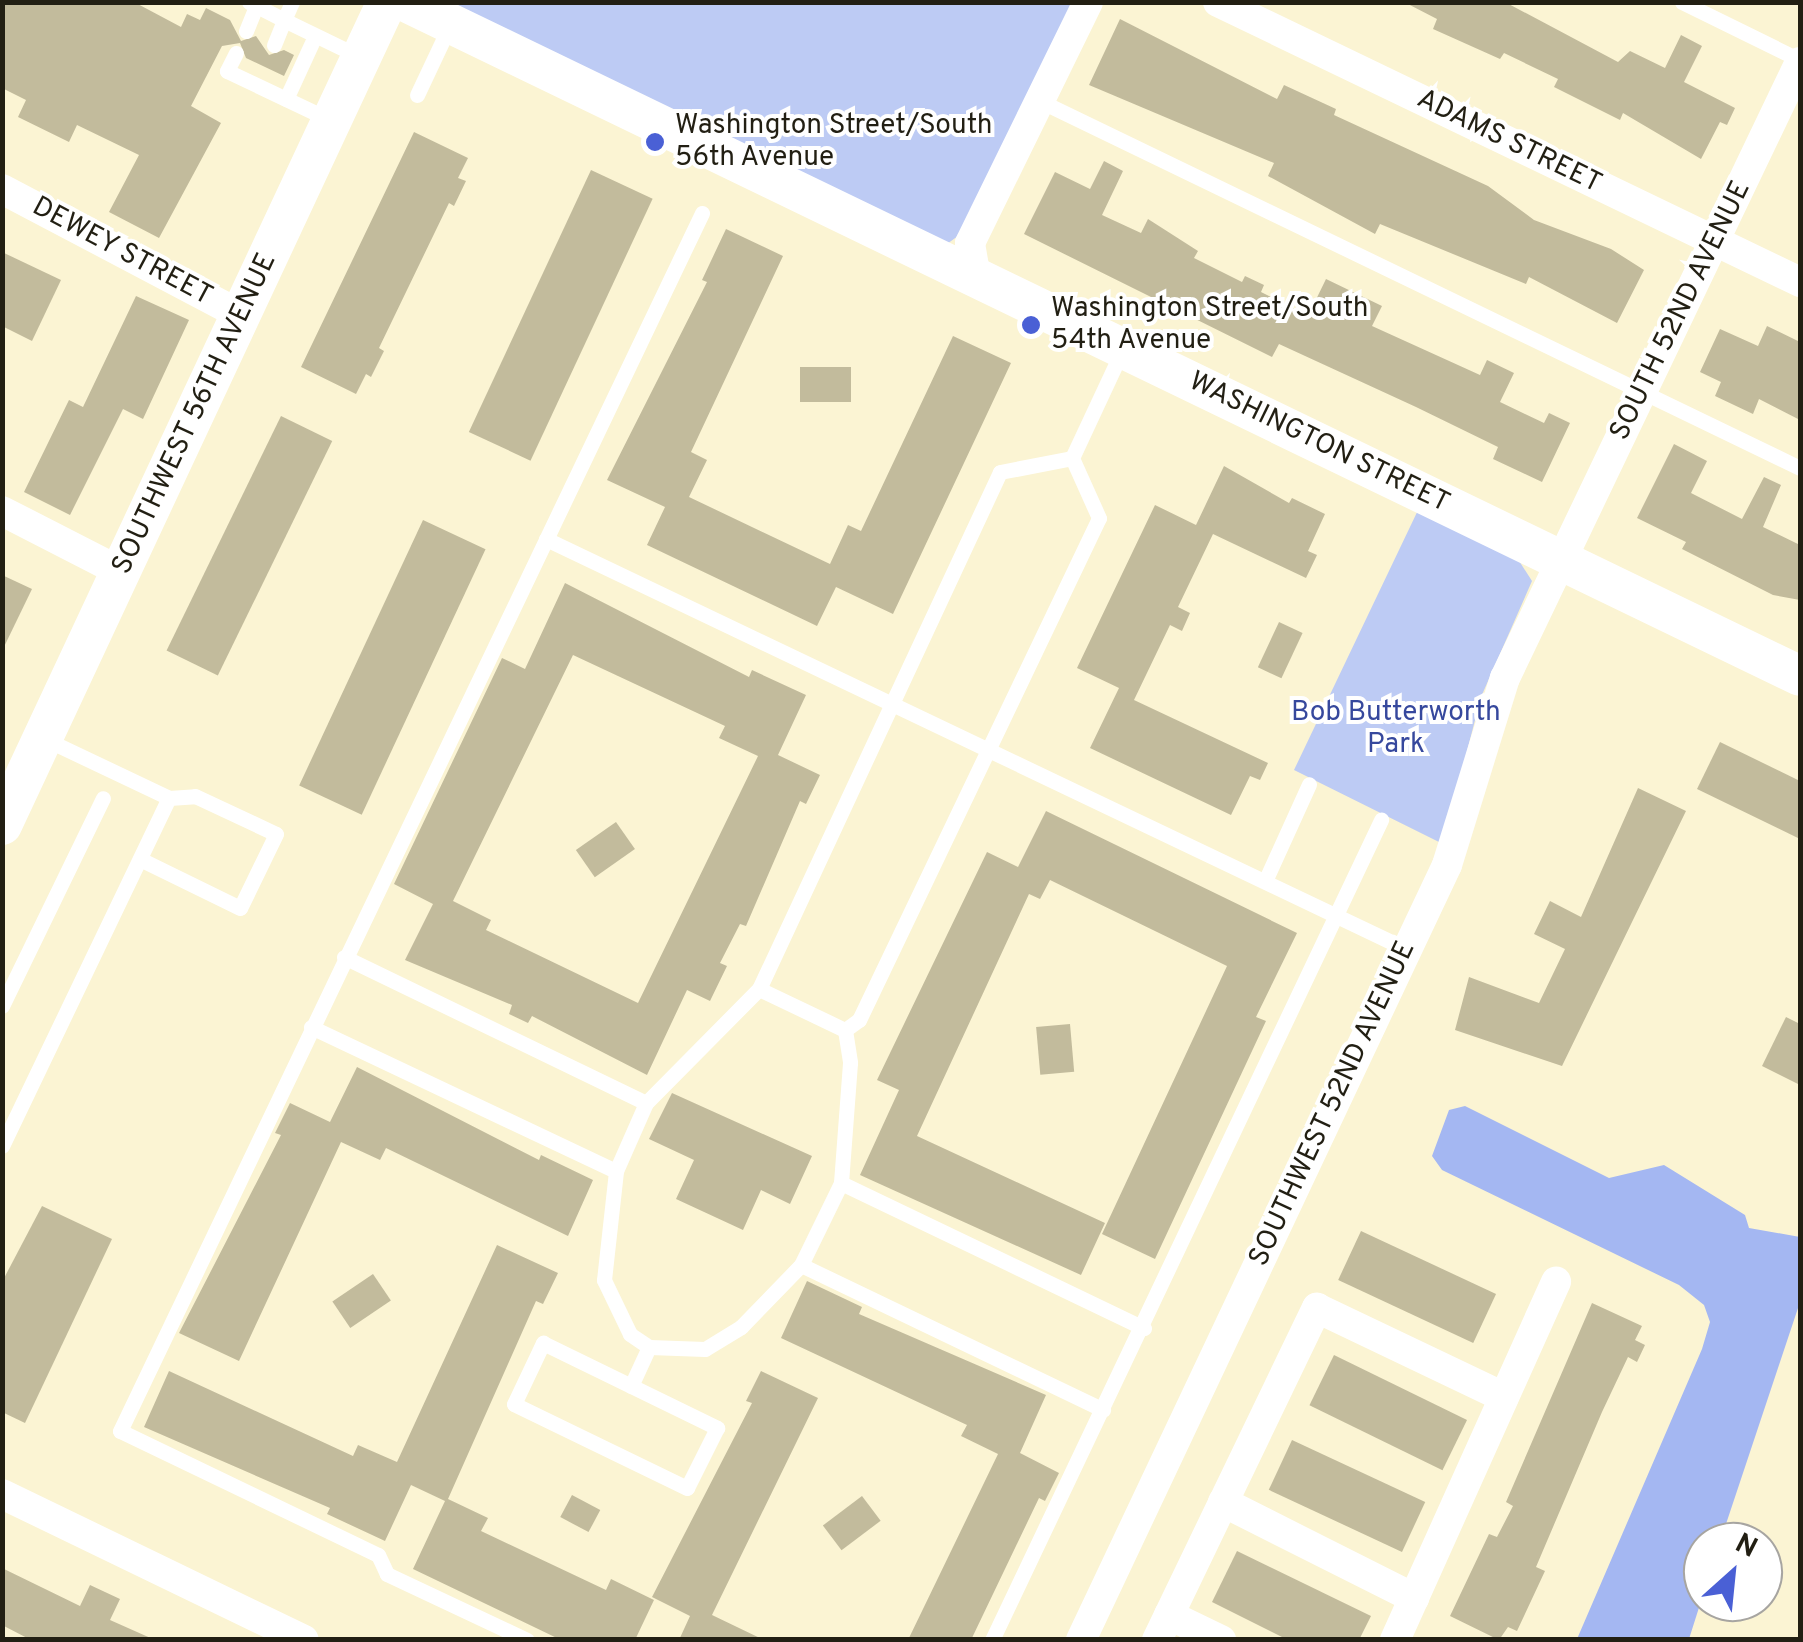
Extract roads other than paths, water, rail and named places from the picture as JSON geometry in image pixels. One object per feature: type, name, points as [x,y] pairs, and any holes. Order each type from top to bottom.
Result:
[{"type":"street","name":"SOUTHWEST 56TH AVENUE","points":[[2,825],[387,2]]},
{"type":"street","name":"WASHINGTON STREET","points":[[406,2],[974,272],[1800,676]]},
{"type":"street","points":[[974,272],[970,243],[1088,2]]},
{"type":"street","name":"ADAMS STREET","points":[[1218,2],[1800,282]]},
{"type":"street","name":"SOUTH 52ND AVENUE","points":[[1559,560],[1800,61]]},
{"type":"street","name":"DEWEY STREET","points":[[2,190],[241,315]]},
{"type":"street","points":[[2,511],[121,572]]},
{"type":"street","name":"SOUTHWEST 52ND AVENUE","points":[[1081,1640],[1447,866],[1505,678],[1559,560]]},
{"type":"street","points":[[1395,1640],[1556,1282]]},
{"type":"street","points":[[1221,1640],[1163,1627],[1318,1308],[1504,1397]]},
{"type":"street","points":[[2,1494],[304,1640]]},
{"type":"street","points":[[1223,1502],[1414,1598]]},
{"type":"lane","points":[[274,45],[292,2]]},
{"type":"lane","points":[[1682,2],[1800,61]]},
{"type":"lane","points":[[246,31],[253,4],[362,58]]},
{"type":"lane","points":[[417,95],[450,24]]},
{"type":"lane","points":[[286,99],[315,36]]},
{"type":"lane","points":[[236,52],[227,71],[330,120]]},
{"type":"lane","points":[[257,85],[265,66]]},
{"type":"lane","points":[[1040,101],[1800,468]]},
{"type":"lane","points":[[527,1640],[388,1574],[378,1555],[120,1431],[702,213]]},
{"type":"lane","points":[[846,1030],[858,1020],[1099,518],[1072,458],[1123,348]]},
{"type":"lane","points":[[846,1030],[850,1063],[840,1183],[801,1265],[741,1327],[705,1349],[649,1347],[630,1334],[604,1280],[616,1171],[646,1103],[759,989],[1000,472],[1072,458]]},
{"type":"lane","points":[[546,539],[990,746],[1406,949]]},
{"type":"lane","points":[[43,738],[169,798],[194,796],[276,834],[240,908],[140,859]]},
{"type":"lane","points":[[1266,879],[1310,784]]},
{"type":"lane","points":[[2,1006],[103,798]]},
{"type":"lane","points":[[2,1146],[169,798]]},
{"type":"lane","points":[[992,1640],[1144,1328],[1381,820]]},
{"type":"lane","points":[[344,957],[646,1103]]},
{"type":"lane","points":[[759,989],[846,1030]]},
{"type":"lane","points":[[311,1027],[616,1171]]},
{"type":"lane","points":[[840,1183],[1144,1328]]},
{"type":"lane","points":[[801,1265],[1104,1410]]},
{"type":"lane","points":[[543,1344],[631,1386],[717,1428],[688,1488],[514,1404],[543,1344]]},
{"type":"lane","points":[[631,1386],[649,1347]]},
{"type":"place","name":"Washington Street/South 56th Avenue","points":[[655,142]]},
{"type":"place","name":"Washington Street/South 54th Avenue","points":[[1031,325]]},
{"type":"park label","name":"Bob Butterworth Park","points":[[1396,729]]}]
